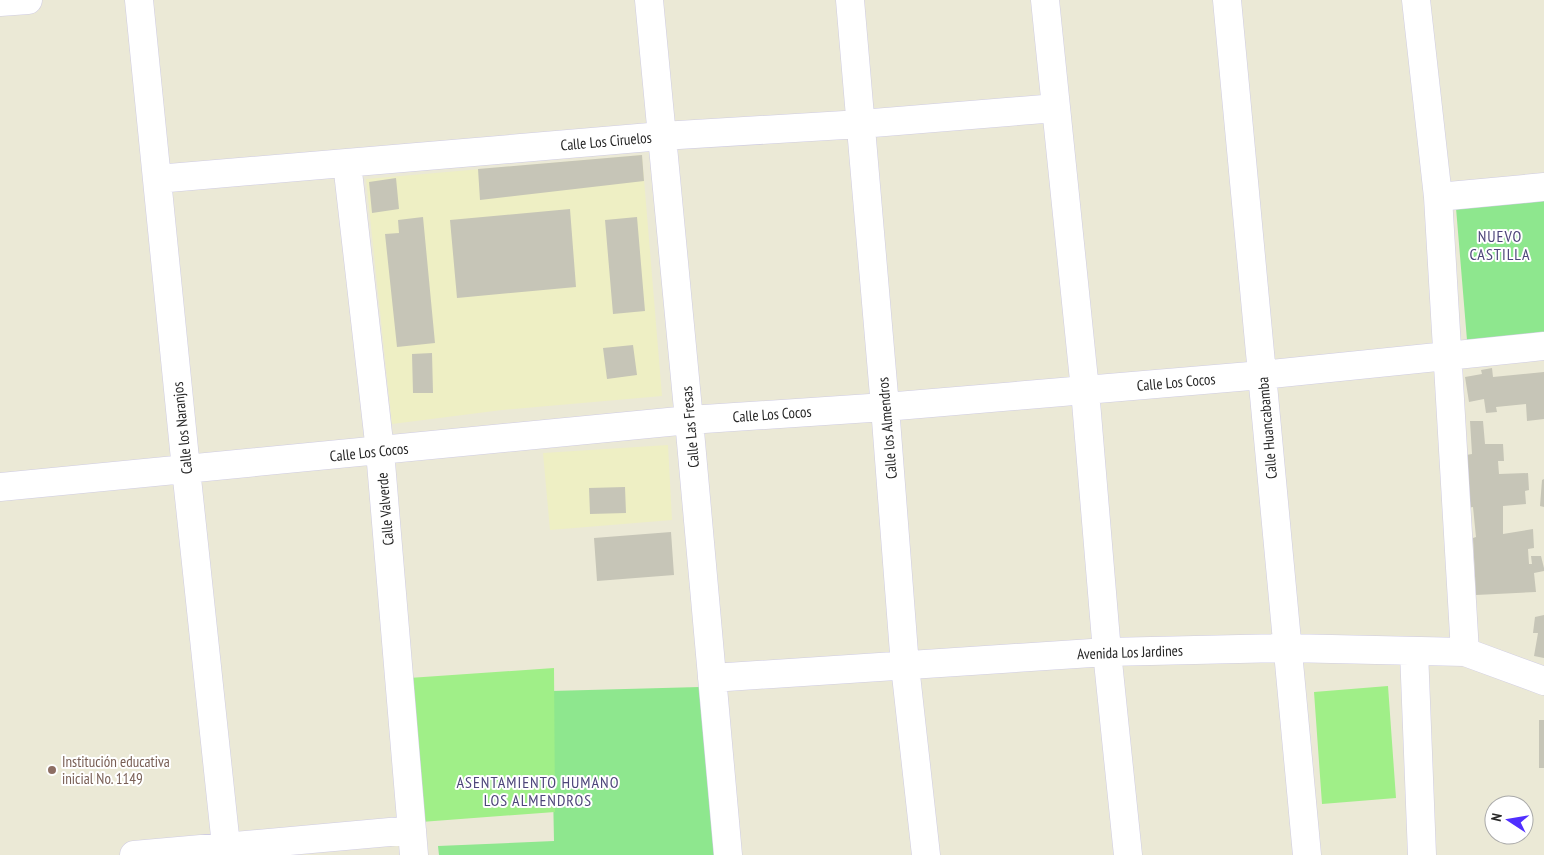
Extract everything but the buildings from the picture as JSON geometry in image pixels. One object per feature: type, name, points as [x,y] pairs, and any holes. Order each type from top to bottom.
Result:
[{"type":"street","points":[[0,2],[28,0]]},
{"type":"street","name":"Calle los Naranjos","points":[[139,0],[186,469],[227,850]]},
{"type":"street","name":"Calle Las Fresas","points":[[648,0],[689,420],[728,855]]},
{"type":"street","name":"Calle los Almendros","points":[[850,0],[905,666],[926,855]]},
{"type":"street","points":[[1045,0],[1086,390],[1107,652],[1128,855]]},
{"type":"street","name":"Calle Huancabamba","points":[[1227,0],[1307,855]]},
{"type":"street","points":[[1416,0],[1438,197],[1466,652]]},
{"type":"street","name":"Calle Los Ciruelos","points":[[157,179],[662,136],[861,124],[1056,108]]},
{"type":"street","name":"Calle Valverde","points":[[346,163],[380,451],[413,842]]},
{"type":"street","points":[[1438,197],[1544,187]]},
{"type":"street","name":"Calle Los Cocos","points":[[0,487],[689,420],[885,407],[1262,375],[1544,346]]},
{"type":"street","name":"Avenida Los Jardines","points":[[712,678],[1107,652],[1287,648],[1466,652],[1544,681]]},
{"type":"street","points":[[1414,651],[1422,855]]},
{"type":"street","points":[[134,855],[413,842]]},
{"type":"shaded area","points":[[642,155],[662,396],[502,410],[392,424],[366,179]]},
{"type":"shaded area","points":[[668,445],[672,520],[550,530],[543,453]]},
{"type":"green space","points":[[1544,200],[1544,334],[1467,340],[1456,208]]},
{"type":"green space","points":[[554,668],[555,812],[421,822],[409,678]]},
{"type":"green space","points":[[1388,686],[1396,798],[1322,804],[1314,692]]},
{"type":"green space","points":[[700,687],[715,855],[439,855],[438,846],[554,841],[551,691]]},
{"type":"place","name":"Institución educativa inicial No. 1149","points":[[52,770]]},
{"type":"district","name":"NUEVO CASTILLA","points":[[1500,245]]},
{"type":"district","name":"ASENTAMIENTO HUMANO LOS ALMENDROS","points":[[538,791]]}]
